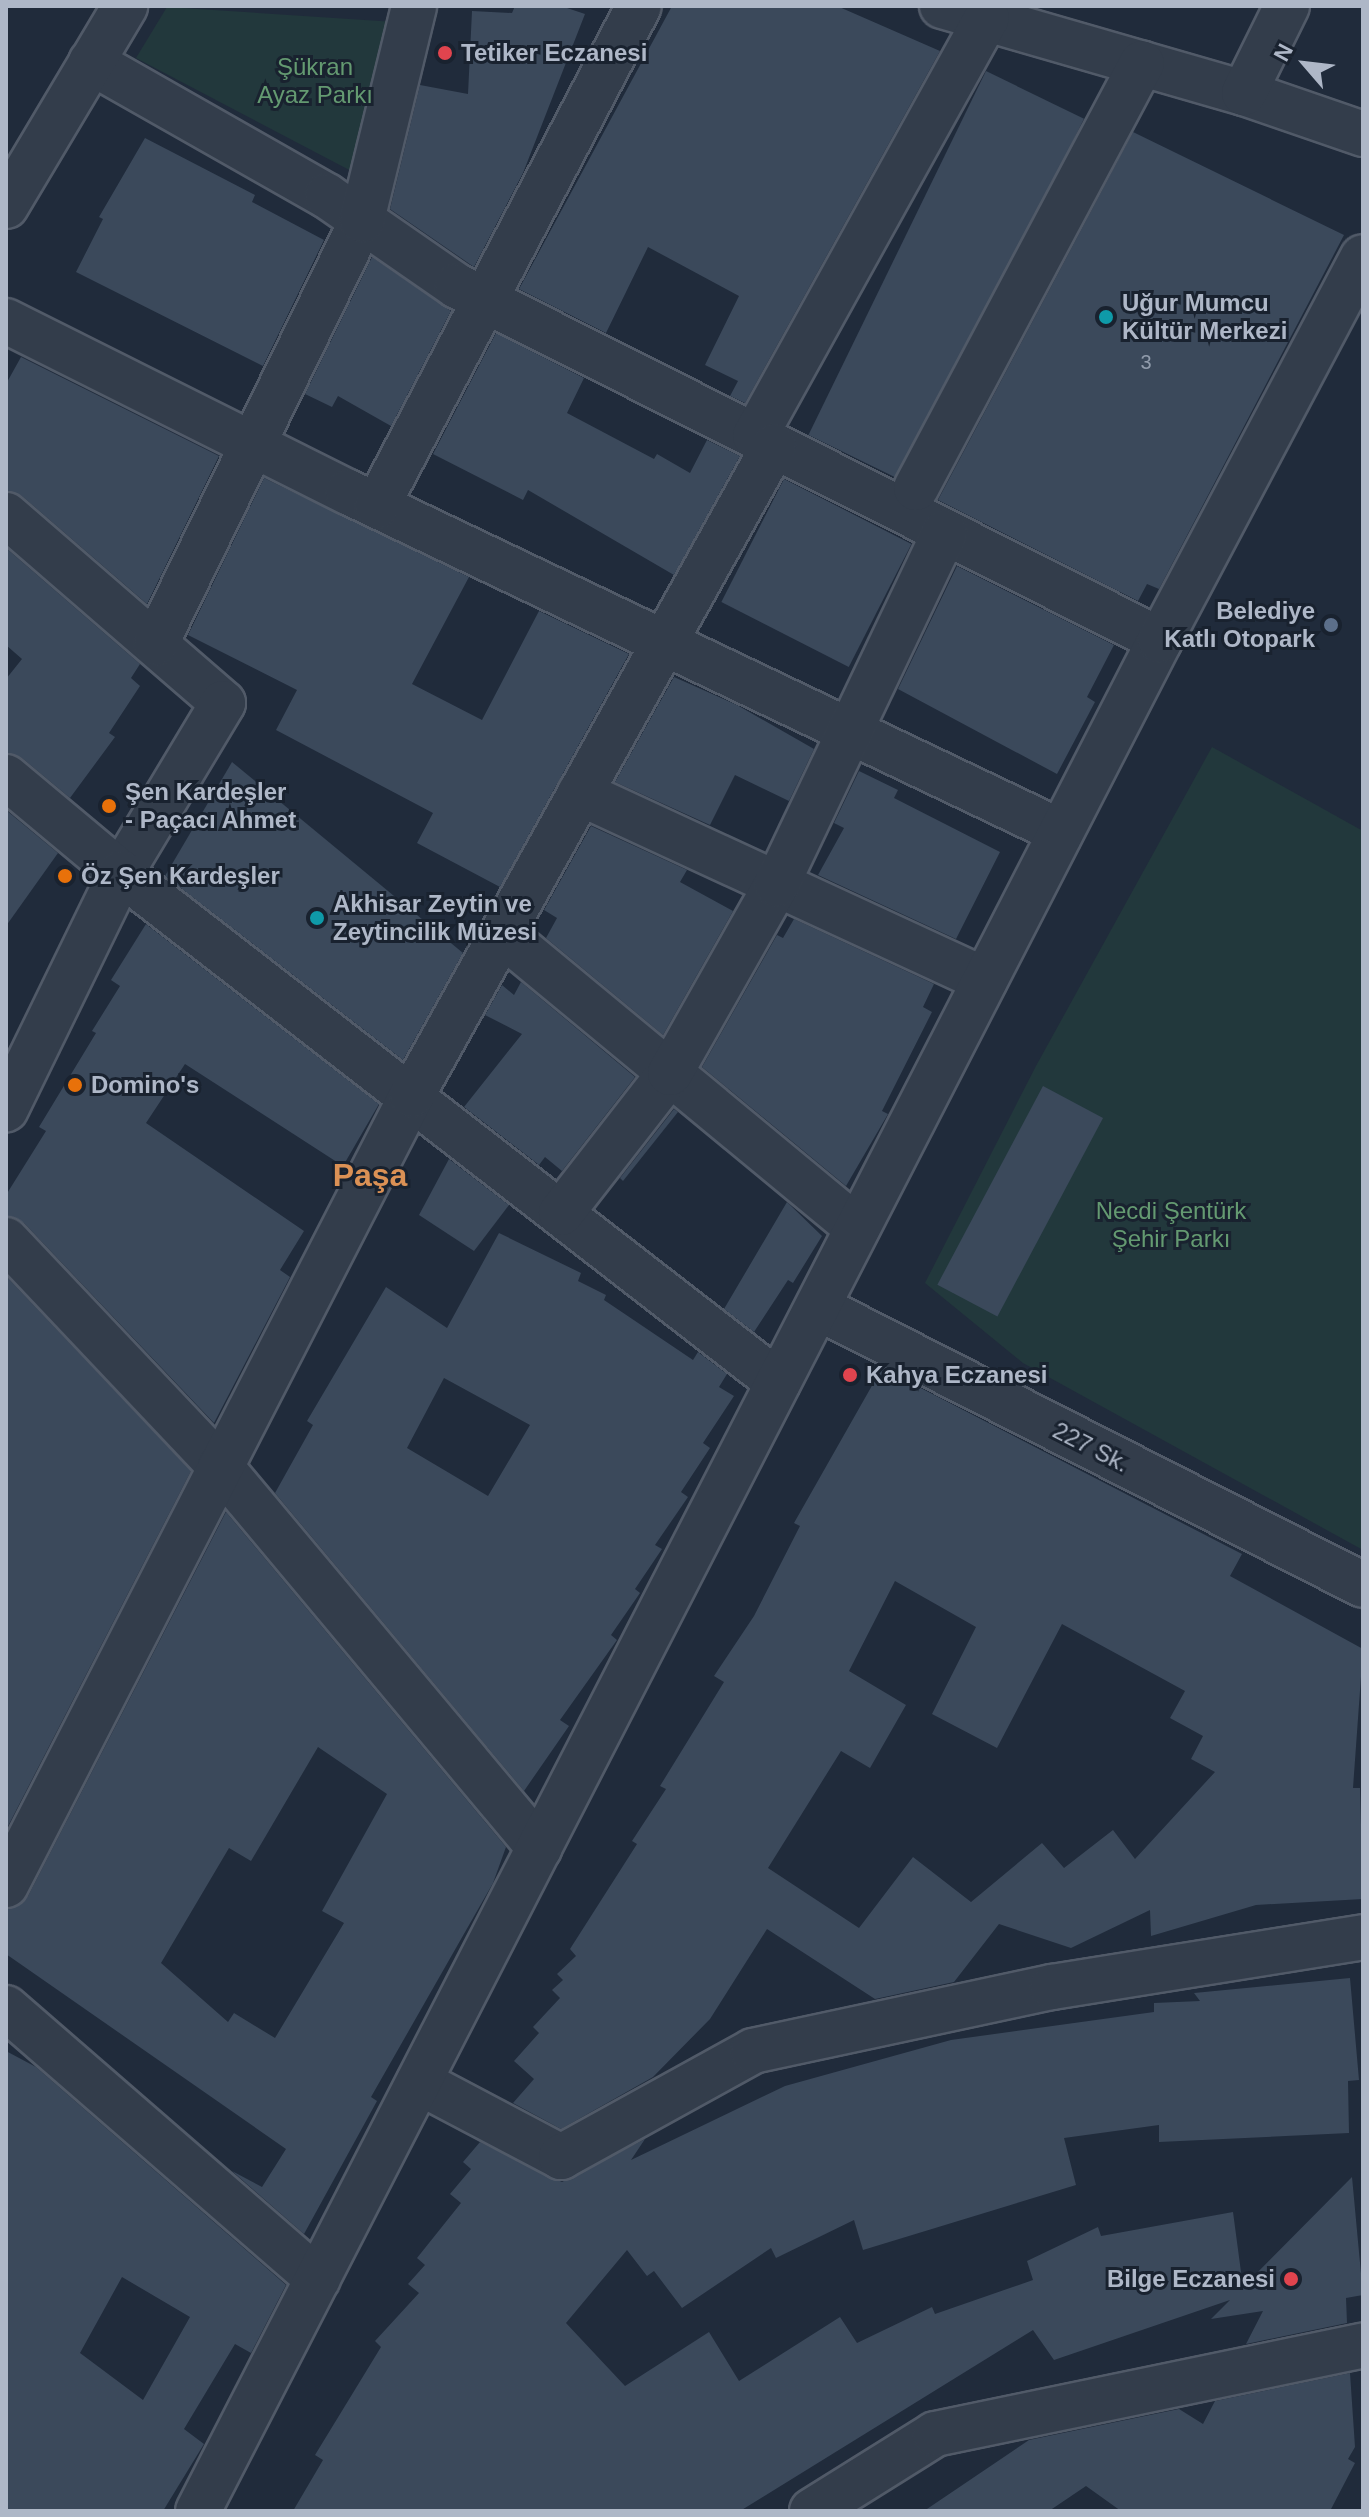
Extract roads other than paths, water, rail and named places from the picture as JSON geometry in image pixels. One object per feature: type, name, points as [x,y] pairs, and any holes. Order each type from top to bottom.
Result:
[{"type":"street","points":[[6,206],[125,6]]},
{"type":"street","points":[[156,643],[362,220],[414,6]]},
{"type":"street","points":[[377,506],[481,299],[639,6]]},
{"type":"street","points":[[942,6],[1244,93],[1363,134]]},
{"type":"street","points":[[1244,93],[1287,6]]},
{"type":"street","points":[[6,1885],[412,1095],[664,642],[764,441],[987,18]]},
{"type":"street","points":[[91,62],[362,220],[481,299],[1160,640]]},
{"type":"street","points":[[916,488],[1142,63]]},
{"type":"street","points":[[198,2511],[1160,640],[1363,257]]},
{"type":"street","points":[[6,321],[377,506],[1061,832]]},
{"type":"street","points":[[6,515],[223,703],[121,873],[6,1109]]},
{"type":"street","points":[[561,1213],[670,1073],[777,884],[945,532]]},
{"type":"street","points":[[6,777],[121,873],[412,1095],[778,1382]]},
{"type":"street","points":[[580,793],[985,980]]},
{"type":"street","points":[[502,934],[857,1228]]},
{"type":"street","points":[[6,1240],[220,1466],[539,1848]]},
{"type":"street","name":"227 Sk.","points":[[819,1308],[1363,1585]]},
{"type":"street","points":[[419,2082],[561,2157],[753,2051],[1052,1987],[1363,1937]]},
{"type":"street","points":[[6,2008],[318,2279]]},
{"type":"street","points":[[812,2511],[935,2434],[1363,2345]]},
{"type":"place","name":"Tetiker Eczanesi","points":[[445,53]]},
{"type":"place","name":"Uğur Mumcu Kültür Merkezi","points":[[1106,317]]},
{"type":"place","name":"Belediye Katlı Otopark","points":[[1331,625]]},
{"type":"place","name":"Şen Kardeşler - Paçacı Ahmet","points":[[109,806]]},
{"type":"place","name":"Öz Şen Kardeşler","points":[[65,876]]},
{"type":"place","name":"Akhisar Zeytin ve Zeytincilik Müzesi","points":[[317,918]]},
{"type":"place","name":"Domino's","points":[[75,1085]]},
{"type":"place","name":"Kahya Eczanesi","points":[[850,1375]]},
{"type":"place","name":"Bilge Eczanesi","points":[[1291,2279]]},
{"type":"district","name":"Paşa","points":[[370,1175]]},
{"type":"park label","name":"Şükran Ayaz Parkı","points":[[315,81]]},
{"type":"park label","name":"Necdi Şentürk Şehir Parkı","points":[[1171,1225]]}]
